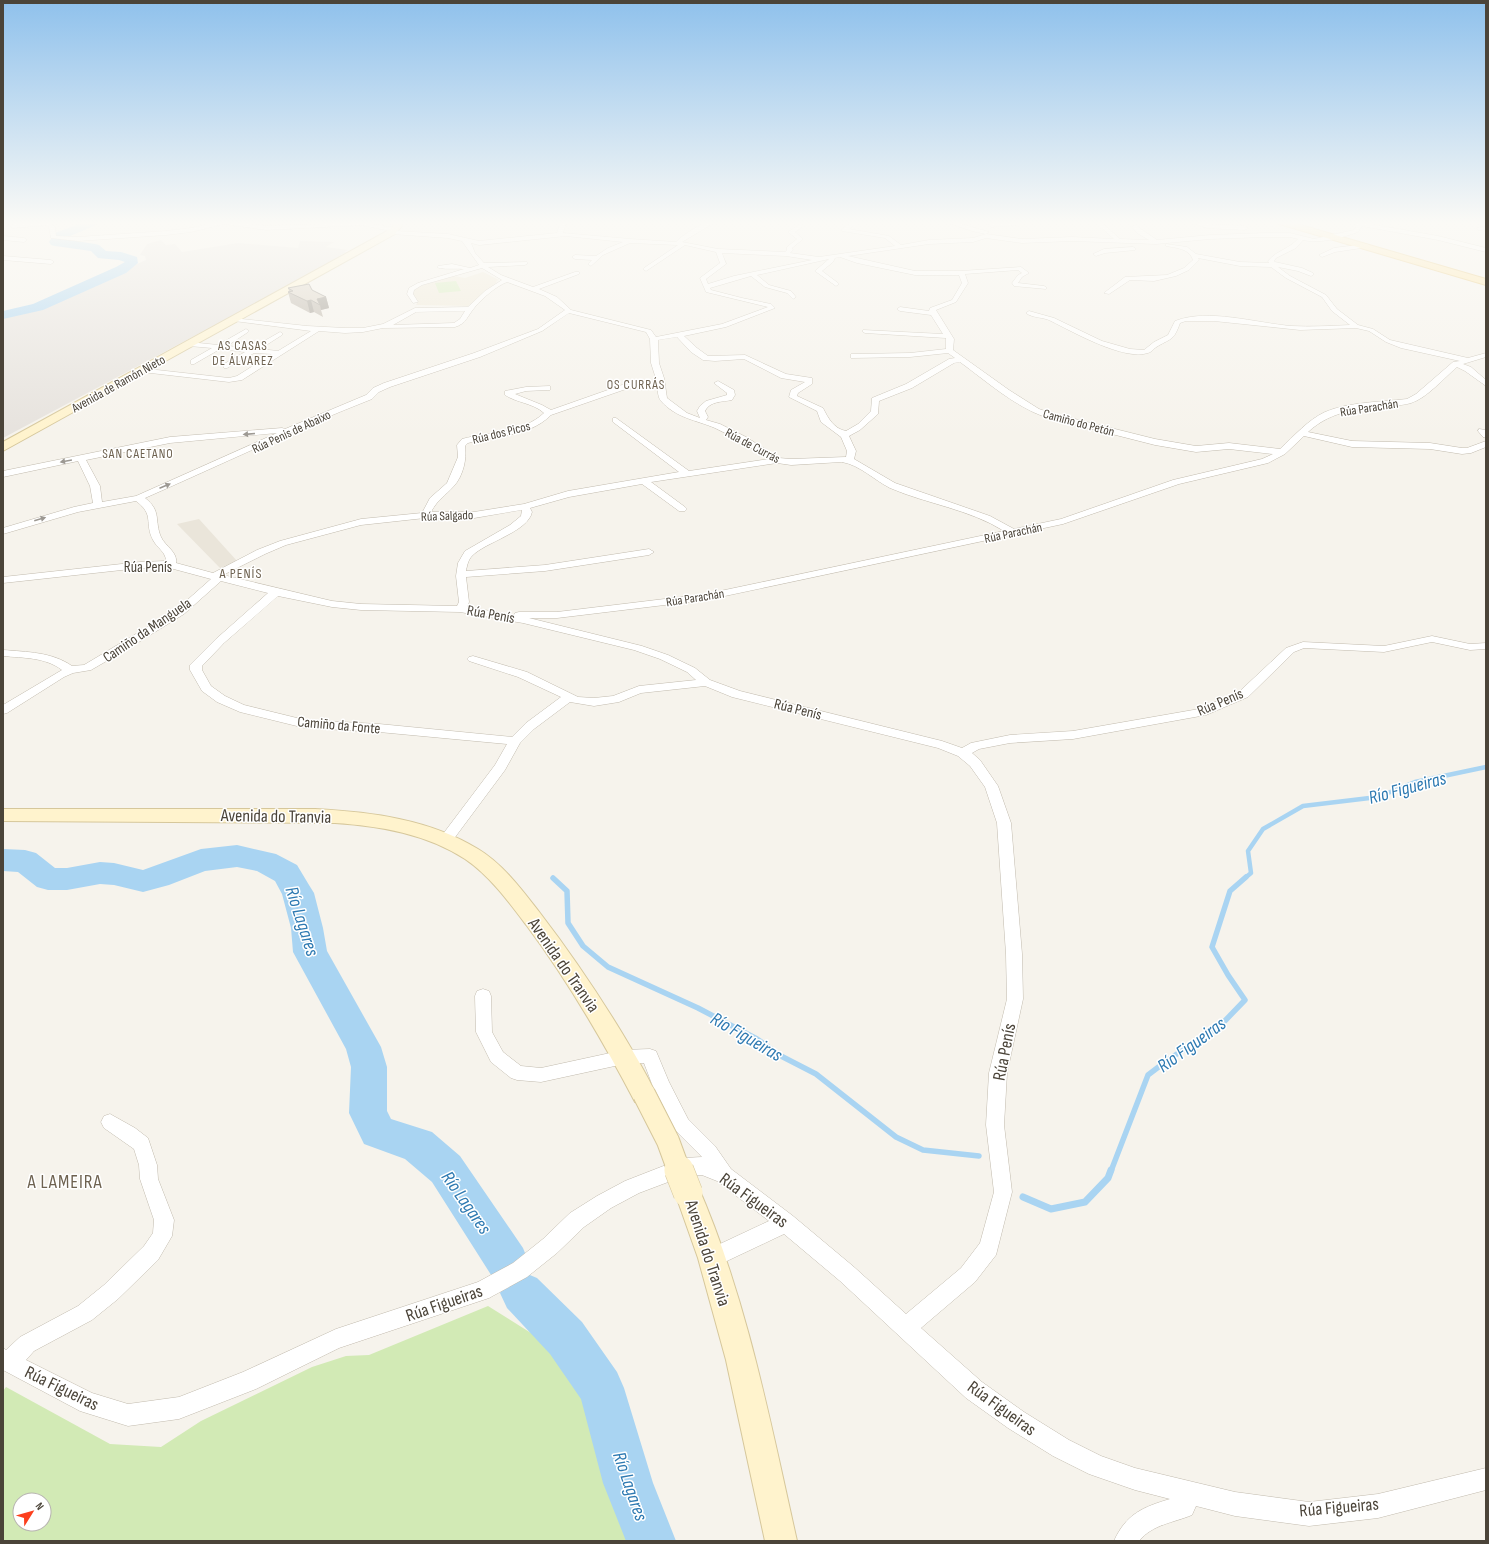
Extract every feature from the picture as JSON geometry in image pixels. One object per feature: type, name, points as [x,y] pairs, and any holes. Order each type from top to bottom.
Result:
[{"type":"main road","name":"Avenida de Ramón Nieto","points":[[3,447],[281,293]]},
{"type":"main road","name":"Avenida do Tranvia","points":[[3,815],[315,815],[359,817],[418,828],[462,848],[480,860],[498,876],[548,938],[580,984],[624,1057],[668,1141],[712,1258],[741,1360],[781,1541]]},
{"type":"street","points":[[410,293],[415,302]]},
{"type":"street","points":[[234,319],[355,330],[379,327],[455,325],[463,322],[470,309],[486,293]]},
{"type":"street","points":[[543,293],[552,297],[569,311],[646,329],[654,339],[724,326],[772,308],[769,305],[711,293]]},
{"type":"street","points":[[791,293],[792,297]]},
{"type":"street","points":[[854,356],[910,355],[948,351],[950,339],[933,313],[932,309],[954,301],[959,293]]},
{"type":"street","points":[[1319,293],[1329,301],[1334,310],[1356,326]]},
{"type":"street","points":[[379,327],[396,322],[407,313],[415,310],[470,309]]},
{"type":"street","points":[[900,309],[933,313]]},
{"type":"street","name":"Rúa Penis de Abaixo","points":[[3,531],[52,516],[98,505],[138,498],[246,451],[288,430],[370,397],[376,390],[387,385],[477,355],[550,326],[560,315],[569,311]]},
{"type":"street","points":[[1029,313],[1052,319],[1100,343],[1138,352],[1148,350],[1152,346],[1170,340],[1178,322],[1188,318],[1291,328],[1356,326],[1371,330],[1388,341],[1404,346],[1467,360]]},
{"type":"street","points":[[396,322],[405,326]]},
{"type":"street","points":[[142,370],[229,380],[239,378],[320,328]]},
{"type":"street","points":[[194,362],[246,330]]},
{"type":"street","points":[[865,331],[948,336]]},
{"type":"street","points":[[227,366],[280,334]]},
{"type":"street","points":[[679,335],[694,350],[706,358],[715,359],[745,357],[780,374],[808,380],[809,382],[794,392],[793,397],[820,410],[824,420],[844,435],[852,451],[852,457],[849,460]]},
{"type":"street","name":"Rúa de Currás","points":[[654,339],[655,363],[661,384],[662,399],[666,404],[684,415],[702,420],[743,439],[777,460],[791,462],[842,459],[849,460],[879,478],[904,490],[974,514],[1013,532]]},
{"type":"street","points":[[190,344],[279,353]]},
{"type":"street","name":"Camiño do Petón","points":[[948,351],[1006,392],[1036,411],[1048,415],[1155,442],[1196,449],[1229,446],[1282,452]]},
{"type":"street","name":"Rúa Parachán","points":[[505,617],[557,615],[706,597],[1062,521],[1176,482],[1265,461],[1282,452],[1313,423],[1328,414],[1346,409],[1410,401],[1419,396],[1456,364],[1486,356]]},
{"type":"street","points":[[844,435],[865,422],[874,412],[875,400],[878,398],[902,389],[952,361],[960,360]]},
{"type":"street","points":[[1456,364],[1468,370],[1486,384]]},
{"type":"street","points":[[702,420],[704,417],[701,411],[702,407],[707,403],[729,398],[731,395],[731,392],[718,383]]},
{"type":"street","name":"Rúa dos Picos","points":[[425,515],[433,500],[451,484],[455,477],[462,457],[461,445],[465,441],[530,427],[547,416],[549,413],[556,412],[625,387],[661,384]]},
{"type":"street","name":"Rúa dos Picos","points":[[547,388],[526,389],[508,393],[513,397],[533,403],[549,413]]},
{"type":"street","points":[[616,420],[687,474]]},
{"type":"street","points":[[3,474],[176,439],[288,430]]},
{"type":"street","points":[[1303,433],[1352,444],[1430,446],[1462,451],[1468,451],[1486,444]]},
{"type":"street","points":[[82,459],[88,475],[95,486],[98,505]]},
{"type":"street","name":"Rúa Salgado","points":[[216,577],[261,552],[282,543],[362,522],[425,515],[474,515],[525,507],[568,494],[777,460]]},
{"type":"street","points":[[644,481],[682,510]]},
{"type":"street","points":[[138,498],[150,507],[154,516],[155,533],[158,542],[170,555],[172,561],[170,565]]},
{"type":"street","points":[[460,609],[464,602],[460,583],[463,559],[469,553],[513,527],[526,517],[527,512],[525,507]]},
{"type":"street","points":[[462,574],[545,568],[649,552]]},
{"type":"street","name":"Rúa Penís","points":[[3,580],[125,566],[170,565],[276,592],[332,604],[361,607],[460,609],[505,617],[638,648],[664,657],[691,670],[706,682],[736,694],[942,745],[963,753],[975,763],[992,786],[1004,823],[1014,954],[1015,999],[998,1073],[995,1125],[1003,1192],[989,1248],[968,1275],[906,1327]]},
{"type":"street","name":"Camiño da Manguela","points":[[3,710],[70,670],[87,668],[180,612],[216,577]]},
{"type":"street","name":"Camiño da Fonte","points":[[276,592],[220,641],[196,665],[196,670],[206,688],[221,699],[240,708],[305,724],[379,728],[515,741]]},
{"type":"street","name":"Rúa Penís","points":[[963,753],[975,746],[1010,739],[1073,735],[1202,712],[1244,694],[1290,650],[1303,645],[1384,650],[1432,639],[1470,647],[1486,646]]},
{"type":"street","points":[[3,653],[38,656],[59,662],[70,670]]},
{"type":"street","points":[[473,659],[500,665],[534,678],[576,700],[594,702],[615,699],[639,690],[706,682]]},
{"type":"street","points":[[445,841],[500,767],[515,741],[530,726],[569,696]]},
{"type":"street","points":[[484,996],[484,1032],[497,1057],[517,1073],[541,1075],[624,1057],[650,1056],[661,1084],[682,1125],[709,1152],[724,1175]]},
{"type":"street","points":[[6,1360],[27,1344],[85,1313],[112,1292],[151,1253],[162,1236],[164,1220],[149,1179],[148,1165],[142,1144],[130,1134],[110,1122]]},
{"type":"street","name":"Rúa Figueiras","points":[[6,1360],[88,1403],[128,1415],[179,1408],[248,1380],[336,1339],[482,1291],[520,1270],[550,1246],[577,1220],[604,1202],[632,1187],[684,1167],[703,1166],[724,1175],[786,1223],[847,1274],[974,1390],[1016,1420],[1062,1448],[1098,1466],[1135,1479],[1186,1493],[1235,1504],[1308,1514],[1378,1506],[1486,1479]]},
{"type":"street","points":[[712,1258],[786,1223]]},
{"type":"street","points":[[1126,1541],[1130,1531],[1142,1520],[1184,1507],[1186,1493]]},
{"type":"shaded area","points":[[72,293],[274,293],[3,438],[3,316],[38,308]]},
{"type":"shaded area","points":[[413,293],[485,293],[470,306],[416,305],[418,302]]},
{"type":"shaded area","points":[[199,519],[237,561],[221,569],[177,524]]},
{"type":"green space","points":[[488,1306],[542,1340],[568,1366],[586,1392],[596,1424],[602,1467],[629,1541],[3,1541],[3,1391],[6,1387],[110,1444],[161,1447],[201,1421],[312,1367],[346,1356],[369,1355]]},
{"type":"building","points":[[290,293],[318,293],[326,297],[317,299],[320,305],[311,300],[307,301]]},
{"type":"waterway","name":"Río Lagares","points":[[3,315],[38,307],[69,293]]},
{"type":"waterway","name":"Río Figueiras","points":[[1245,878],[1251,873],[1248,851],[1263,829],[1303,806],[1378,797],[1415,782],[1486,767]]},
{"type":"waterway","name":"Río Lagares","points":[[3,860],[25,861],[48,879],[67,879],[100,873],[114,874],[143,881],[158,877],[201,860],[237,856],[265,862],[286,873],[298,893],[307,928],[310,952],[363,1047],[369,1067],[368,1113],[378,1132],[418,1145],[446,1169],[508,1263]]},
{"type":"waterway","name":"Río Figueiras","points":[[1111,1171],[1148,1075],[1169,1059],[1218,1028],[1245,1000],[1228,975],[1212,947],[1230,891],[1246,877]]},
{"type":"waterway","name":"Río Figueiras","points":[[553,878],[567,891],[568,923],[583,946],[608,967],[698,1008],[757,1039],[781,1056],[816,1074],[896,1137],[923,1150],[979,1156]]},
{"type":"waterway","name":"Río Figueiras","points":[[1023,1197],[1051,1209],[1085,1202],[1108,1178],[1111,1170]]},
{"type":"waterway","name":"Río Lagares","points":[[522,1293],[566,1338],[601,1388],[628,1483],[651,1541]]},
{"type":"district","name":"AS CASAS DE ÁLVAREZ","points":[[243,352]]},
{"type":"district","name":"OS CURRÁS","points":[[636,384]]},
{"type":"district","name":"SAN CAETANO","points":[[138,453]]},
{"type":"district","name":"A PENÍS","points":[[241,573]]},
{"type":"district","name":"A LAMEIRA","points":[[65,1181]]}]
